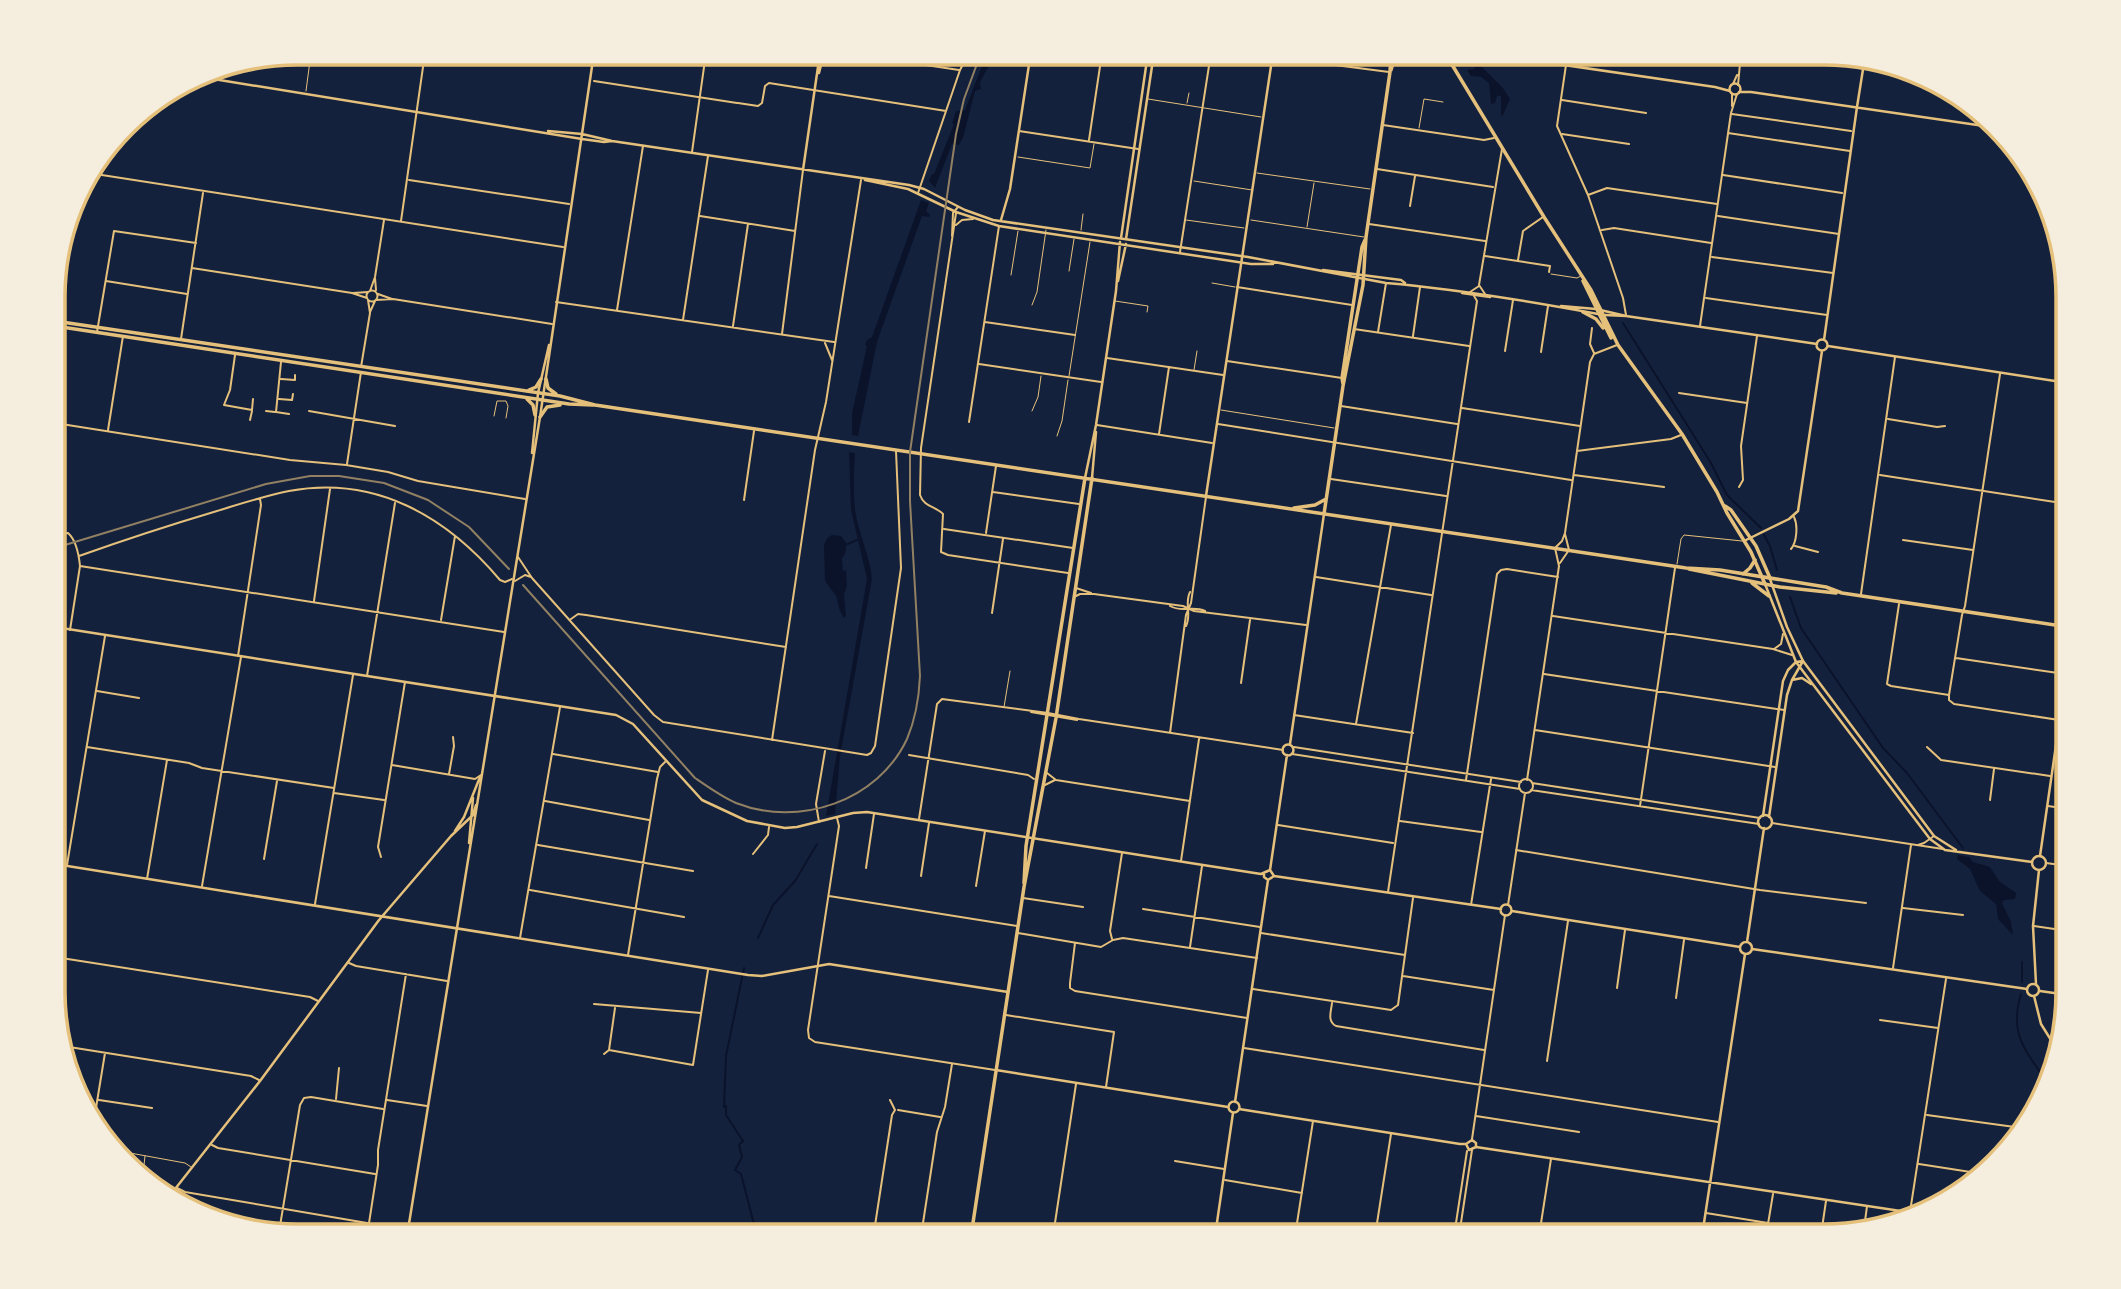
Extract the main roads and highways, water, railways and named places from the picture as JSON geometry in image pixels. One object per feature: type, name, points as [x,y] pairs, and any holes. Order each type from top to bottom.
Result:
[{"type":"main road","points":[[1343,386],[1342,378],[1364,277],[1366,237],[1391,65]]},
{"type":"main road","points":[[1452,65],[1591,290],[1611,338]]},
{"type":"main road","points":[[1458,65],[1458,76]]},
{"type":"main road","points":[[1324,513],[1352,329],[1353,305],[1366,237]]},
{"type":"main road","points":[[1583,312],[1597,320],[1618,345]]},
{"type":"main road","points":[[1600,312],[1618,345],[1682,434],[1755,559],[1765,584]]},
{"type":"main road","points":[[65,323],[123,337],[361,370],[569,404]]},
{"type":"main road","points":[[65,327],[124,331],[282,361],[559,396],[595,405],[755,430],[1092,478],[1676,567],[1770,578],[1826,587],[1842,593]]},
{"type":"main road","points":[[524,391],[536,387],[541,379]]},
{"type":"main road","points":[[546,379],[550,390],[559,396]]},
{"type":"main road","points":[[521,397],[532,404],[535,415]]},
{"type":"main road","points":[[541,417],[550,405],[595,405]]},
{"type":"main road","points":[[1024,887],[1023,867],[1086,478]]},
{"type":"main road","points":[[973,1224],[1022,898],[1056,716],[1092,478]]},
{"type":"main road","points":[[1292,509],[1315,505],[1326,498]]},
{"type":"main road","points":[[1725,506],[1731,510],[1750,537],[1770,578]]},
{"type":"main road","points":[[1743,574],[1755,559]]},
{"type":"main road","points":[[1686,568],[1772,586],[1861,595],[2056,624]]},
{"type":"main road","points":[[1750,582],[1769,596]]},
{"type":"water","points":[[982,65],[989,65],[980,82],[981,89],[975,91],[963,138],[959,145],[952,144],[935,188],[929,181],[954,124],[952,123],[956,111],[965,110]]},
{"type":"water","points":[[1475,65],[1480,65],[1510,99],[1503,115],[1501,116],[1501,96],[1497,96],[1495,103],[1491,104],[1489,83],[1481,77],[1471,76],[1467,70],[1474,69]]},
{"type":"water","points":[[921,200],[929,203],[926,211],[930,215],[922,216],[877,342],[858,436],[852,435],[852,413],[867,346],[865,345],[872,337]]},
{"type":"water","points":[[849,452],[855,453],[855,509],[872,579],[840,757],[835,814],[826,816],[867,579],[851,510]]},
{"type":"water","points":[[832,535],[841,536],[847,544],[842,558],[847,586],[844,594],[844,618],[836,596],[825,581],[824,545]]},
{"type":"water","points":[[1958,855],[1990,867],[1999,881],[2016,893],[2015,899],[2004,900],[2002,903],[2011,922],[2013,935],[1998,919],[1996,904],[1980,891],[1970,869],[1957,859]]},
{"type":"waterway","points":[[1623,323],[1711,463],[1727,495],[1761,528]]},
{"type":"waterway","points":[[1764,535],[1777,570]]},
{"type":"waterway","points":[[848,544],[857,540]]},
{"type":"waterway","points":[[1790,597],[1801,628],[1883,748],[1907,773],[1963,848]]},
{"type":"waterway","points":[[758,938],[773,905],[795,881],[817,844]]},
{"type":"waterway","points":[[2022,962],[2022,982]]},
{"type":"waterway","points":[[744,968],[726,1056],[724,1107],[726,1106],[726,1115],[743,1141],[739,1145],[742,1157],[735,1170],[741,1174],[754,1224]]},
{"type":"waterway","points":[[2021,994],[2018,1030],[2025,1049],[2041,1073]]},
{"type":"railway","points":[[523,585],[695,778],[731,801],[760,810],[810,810],[834,804],[857,793],[877,779],[894,761],[913,723],[920,676],[910,501],[910,452],[956,134],[964,99],[977,65]]},
{"type":"railway","points":[[65,545],[266,484],[310,476],[339,476],[384,483],[428,500],[469,527],[509,569]]}]
